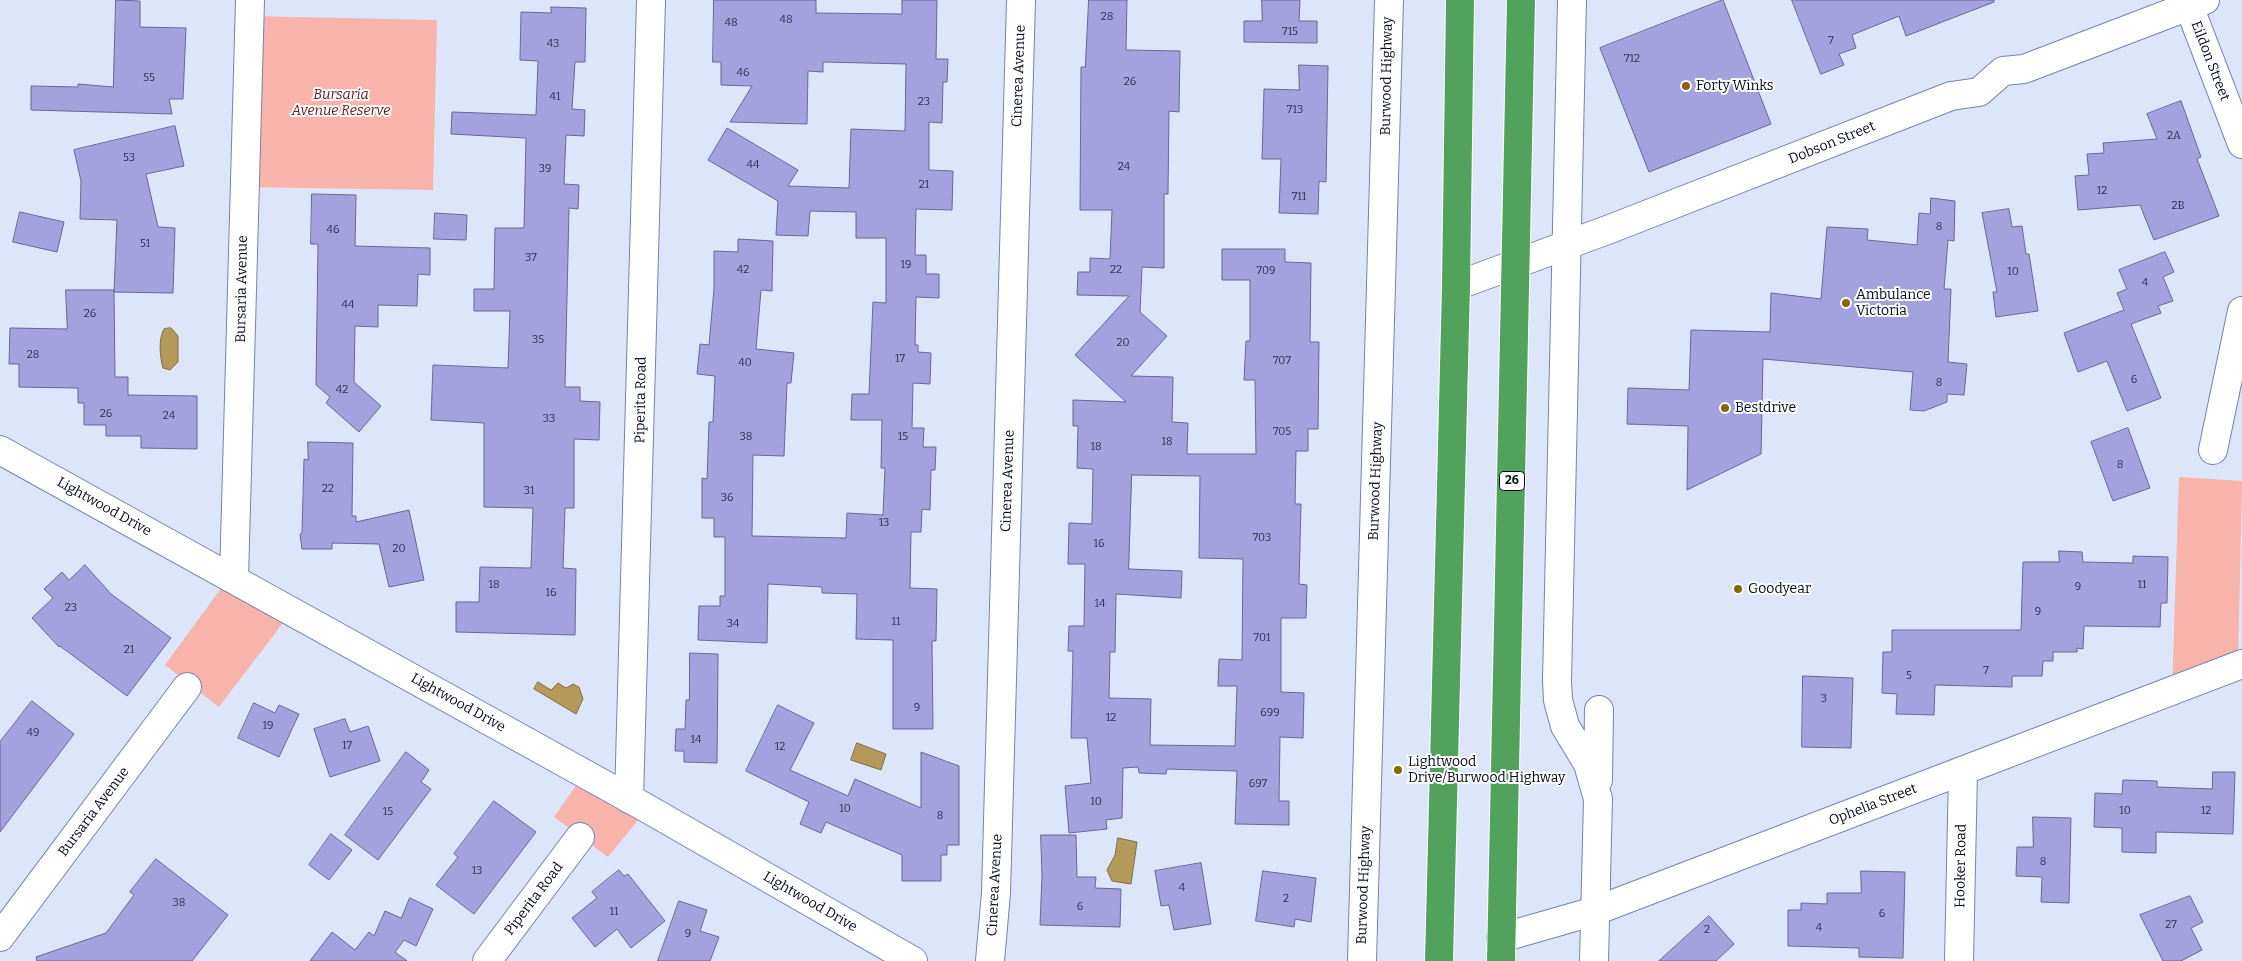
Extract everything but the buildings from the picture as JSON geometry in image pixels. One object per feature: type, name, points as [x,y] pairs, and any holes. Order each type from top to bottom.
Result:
[{"type":"highway","points":[[1439,961],[1456,286],[1460,0]]},
{"type":"highway","name":"26","points":[[1501,950],[1522,0]]},
{"type":"street","name":"Bursaria Avenue","points":[[234,578],[250,0]]},
{"type":"street","name":"Piperita Road","points":[[629,799],[651,0]]},
{"type":"street","name":"Cinerea Avenue","points":[[990,961],[996,893],[1021,0]]},
{"type":"street","name":"Burwood Highway","points":[[1362,961],[1389,0]]},
{"type":"street","points":[[1572,0],[1558,700],[1565,726],[1588,764],[1598,799]]},
{"type":"street","name":"Dobson Street","points":[[1456,286],[1951,96],[1979,92],[2003,71],[2024,69],[2197,3]]},
{"type":"street","name":"Eildon Street","points":[[2197,3],[2242,144]]},
{"type":"street","points":[[2213,450],[2242,311]]},
{"type":"street","name":"Lightwood Drive","points":[[0,450],[234,578],[629,799],[913,961]]},
{"type":"street","name":"Ophelia Street","points":[[1501,950],[1595,911],[2242,664]]},
{"type":"street","name":"Bursaria Avenue","points":[[0,937],[187,687]]},
{"type":"street","points":[[1594,961],[1599,710]]},
{"type":"street","name":"Hooker Road","points":[[1959,961],[1963,771]]},
{"type":"street","name":"Piperita Road","points":[[487,961],[580,837]]},
{"type":"green space","name":"Bursaria Avenue Reserve","points":[[249,16],[437,20],[433,190],[245,187]]},
{"type":"green space","points":[[2179,477],[2242,481],[2238,666],[2172,691]]},
{"type":"green space","points":[[230,576],[292,611],[219,707],[165,665]]},
{"type":"green space","points":[[584,774],[647,809],[608,857],[554,817]]},
{"type":"shaded area","points":[[171,328],[178,336],[178,362],[170,370],[163,368],[160,348],[164,329]]},
{"type":"shaded area","points":[[538,682],[551,690],[558,683],[566,688],[573,684],[579,687],[583,699],[576,714],[534,689]]},
{"type":"shaded area","points":[[857,743],[886,754],[881,770],[851,760]]},
{"type":"shaded area","points":[[1118,838],[1137,842],[1131,884],[1112,881],[1107,870],[1115,855]]},
{"type":"place","name":"Forty Winks","points":[[1686,86]]},
{"type":"place","name":"Ambulance Victoria","points":[[1846,303]]},
{"type":"place","name":"Bestdrive","points":[[1725,408]]},
{"type":"place","name":"Goodyear","points":[[1738,589]]},
{"type":"place","name":"Lightwood Drive/Burwood Highway","points":[[1398,770]]}]
